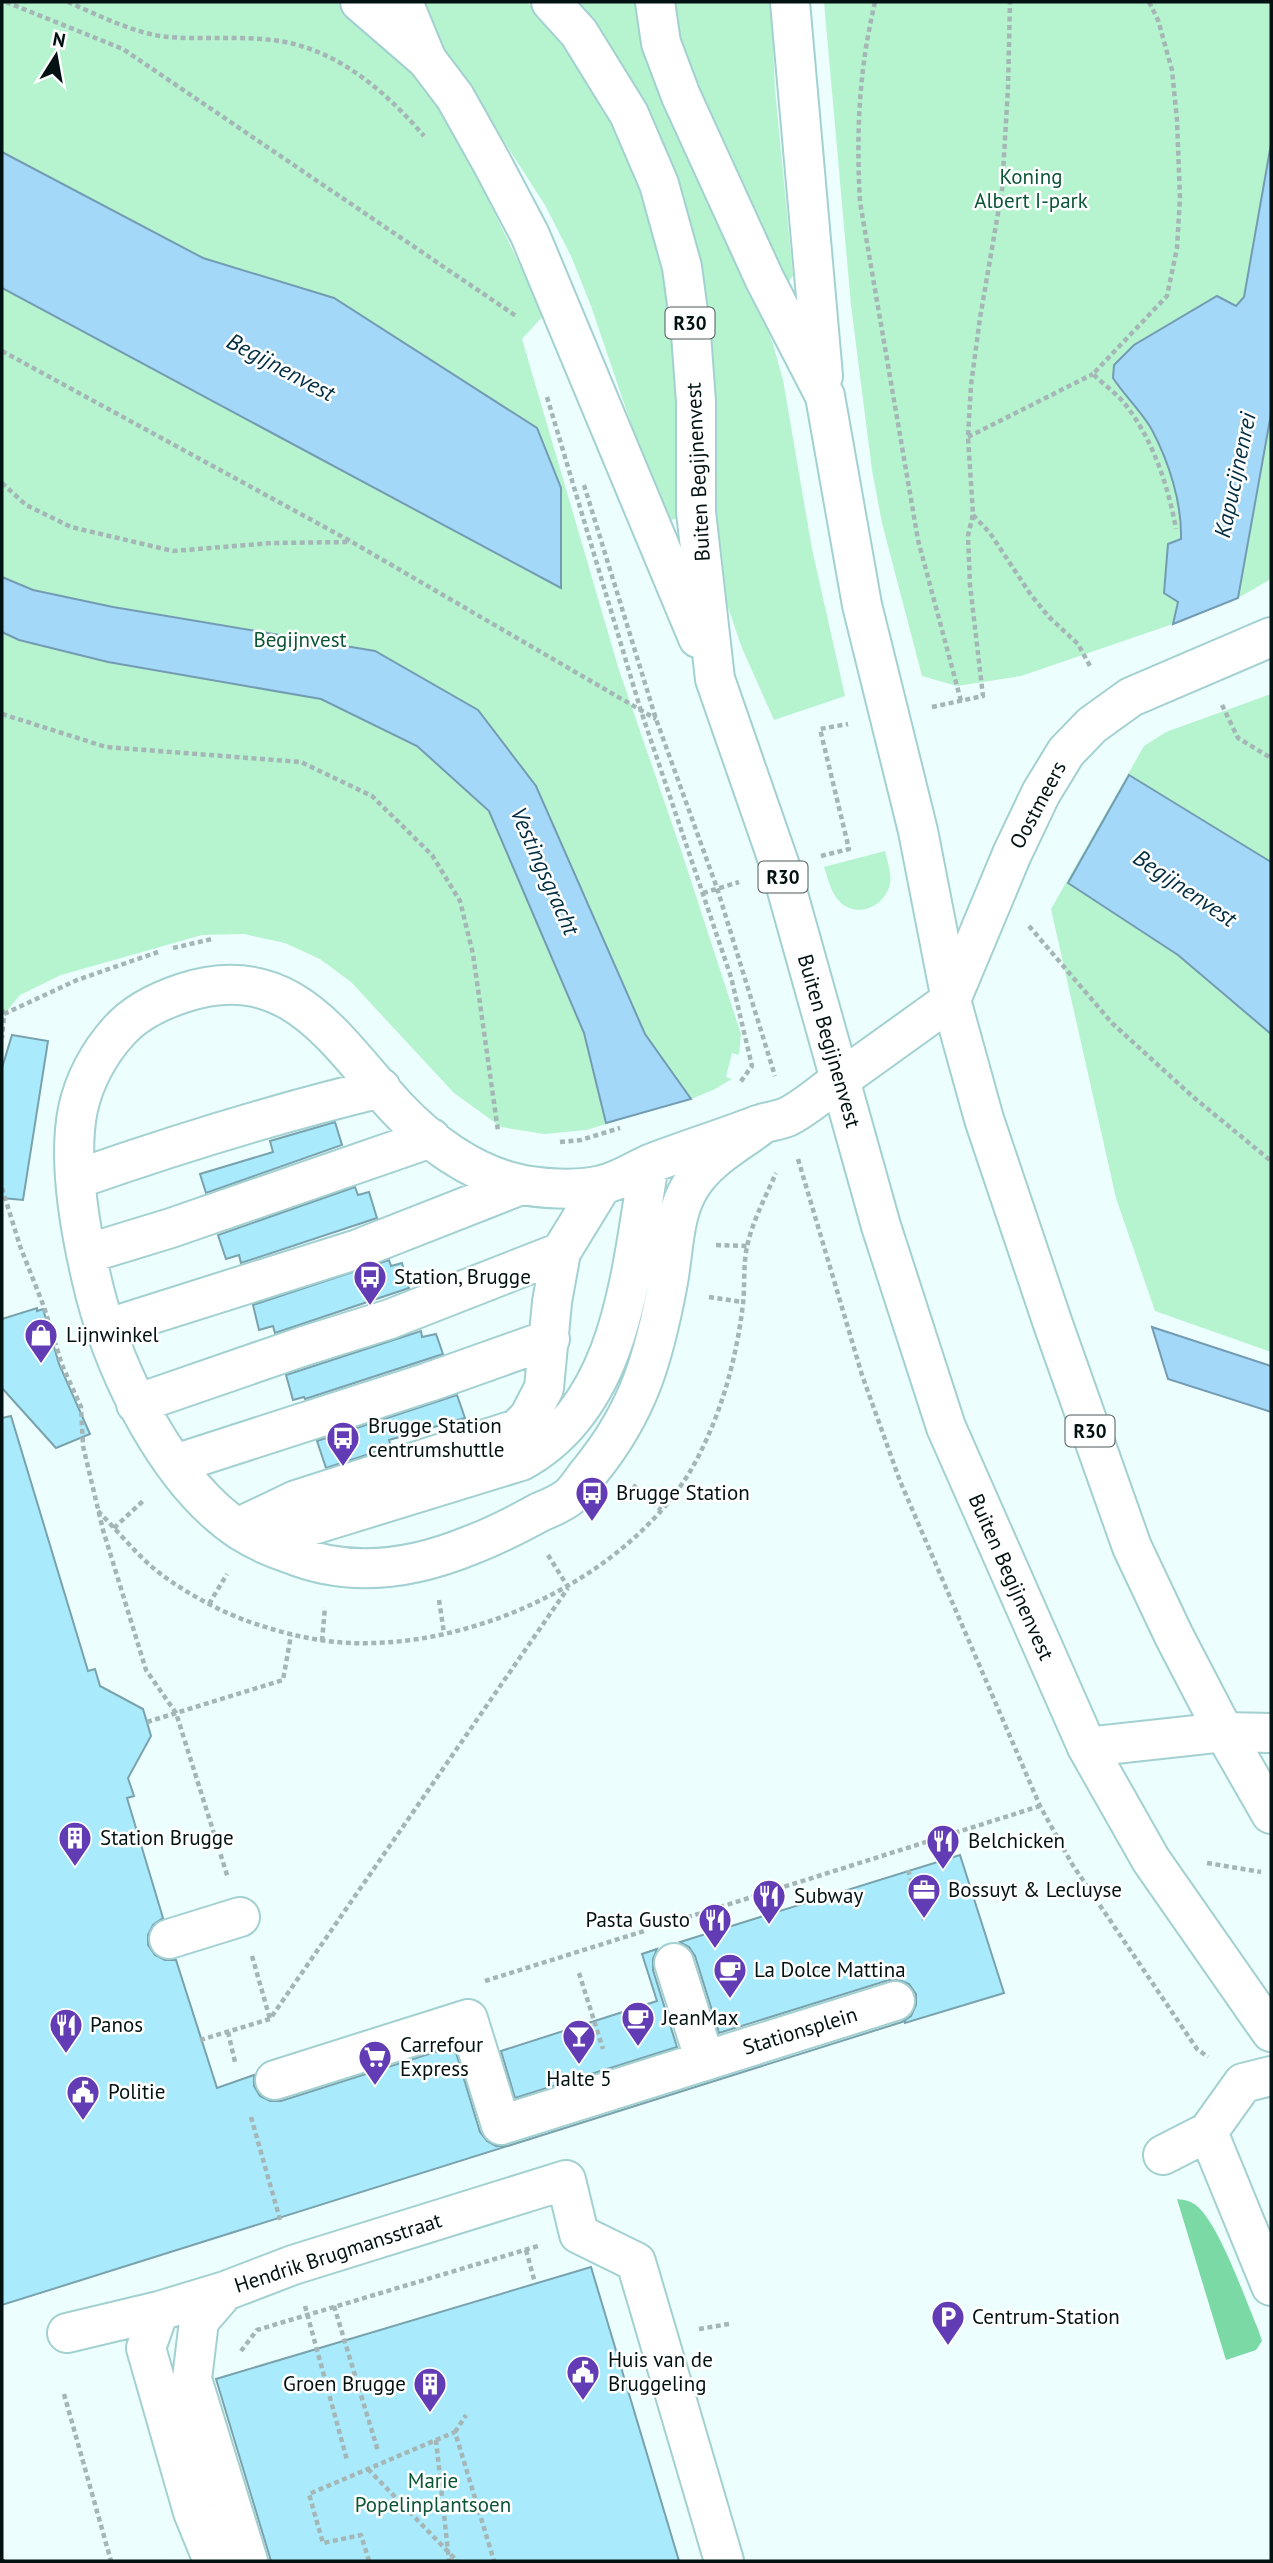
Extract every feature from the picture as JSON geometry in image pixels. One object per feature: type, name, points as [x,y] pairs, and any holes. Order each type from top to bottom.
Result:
[{"type":"main road","points":[[360,2],[427,60]]},
{"type":"main road","points":[[403,2],[427,60]]},
{"type":"main road","name":"Buiten Begijnenvest","points":[[551,2],[579,33],[629,114],[659,184],[682,267],[691,334],[696,402],[696,512],[715,679],[781,869],[881,1226],[946,1427],[1087,1747],[1151,1860],[1271,2032]]},
{"type":"main road","name":"R30","points":[[655,2],[661,43],[681,96],[765,280],[825,396]]},
{"type":"main road","name":"R30","points":[[790,2],[825,396],[862,605],[918,831],[951,1000],[993,1144],[1084,1416],[1132,1547],[1174,1636],[1271,1814]]},
{"type":"main road","name":"R30","points":[[427,60],[455,97],[530,235],[715,679]]},
{"type":"main road","name":"Oostmeers","points":[[951,1000],[994,895],[1041,793],[1066,752],[1092,725],[1131,697],[1271,637]]},
{"type":"main road","points":[[776,1120],[649,1165],[602,1185],[565,1188],[521,1185],[468,1165],[431,1138],[402,1113],[328,1028],[291,1001],[253,987],[231,985],[195,990],[159,1002],[122,1026],[93,1067],[76,1119],[77,1179],[86,1254],[105,1329],[136,1404],[175,1464],[205,1501],[251,1536],[308,1561],[342,1567],[382,1569],[445,1556],[493,1536],[568,1498],[606,1451],[630,1414],[653,1355],[678,1216],[687,1192],[702,1168],[841,1079],[951,1000]]},
{"type":"main road","points":[[77,1179],[295,1108],[380,1088]]},
{"type":"main road","points":[[86,1254],[171,1228],[431,1138]]},
{"type":"main road","points":[[251,1536],[303,1528],[521,1461],[558,1436],[580,1409],[614,1342],[626,1301],[649,1165]]},
{"type":"main road","points":[[105,1329],[358,1249],[521,1185]]},
{"type":"main road","points":[[251,1536],[296,1500],[517,1429],[529,1417],[544,1388],[553,1295],[561,1252],[602,1185]]},
{"type":"main road","points":[[136,1404],[390,1319],[561,1252]]},
{"type":"main road","points":[[175,1464],[429,1382],[550,1339]]},
{"type":"main road","points":[[1087,1747],[1224,1732],[1271,1733]]},
{"type":"main road","points":[[170,1939],[240,1917]]},
{"type":"main road","points":[[674,1962],[705,2061]]},
{"type":"main road","name":"Stationsplein","points":[[275,2080],[468,2020],[501,2125],[566,2119],[705,2061],[895,2001]]},
{"type":"main road","points":[[1163,2155],[1208,2132],[1257,2079]]},
{"type":"main road","points":[[1208,2132],[1271,2286]]},
{"type":"main road","name":"Hendrik Brugmansstraat","points":[[248,2561],[192,2379],[199,2320],[225,2291],[293,2264],[566,2180],[579,2234]]},
{"type":"main road","points":[[579,2234],[636,2262],[724,2561]]},
{"type":"main road","points":[[67,2333],[159,2311],[225,2291]]},
{"type":"main road","points":[[159,2311],[146,2348],[193,2512],[213,2561]]},
{"type":"path","points":[[6,2],[123,49],[524,322]]},
{"type":"path","points":[[68,2],[114,22],[166,37],[224,37],[286,42],[341,62],[388,97],[429,144]]},
{"type":"path","points":[[875,2],[860,84],[857,145],[860,202],[918,540],[961,701]]},
{"type":"path","points":[[983,696],[970,585],[968,536],[973,514],[968,437],[971,385],[980,318],[1002,190],[1010,2]]},
{"type":"path","points":[[968,437],[1093,374],[1167,296],[1177,248],[1180,198],[1177,120],[1171,70],[1158,20],[1149,2]]},
{"type":"path","points":[[2,351],[352,542],[656,719]]},
{"type":"path","points":[[1093,374],[1124,402],[1144,434],[1168,488],[1176,529]]},
{"type":"path","points":[[544,387],[642,711],[731,977],[752,1066],[738,1085],[730,1090]]},
{"type":"path","points":[[582,480],[656,719],[717,888],[776,1120],[806,1193],[850,1336],[900,1481],[1040,1806],[1072,1864],[1197,2049],[1257,2079]]},
{"type":"path","points":[[2,483],[26,505],[71,527],[173,551],[272,543],[352,542]]},
{"type":"path","points":[[973,514],[990,533],[1031,595],[1049,617],[1078,644],[1090,666]]},
{"type":"path","points":[[1219,697],[1238,738],[1271,758]]},
{"type":"path","points":[[2,714],[106,747],[301,762],[373,796],[432,855],[460,901],[473,954],[498,1131],[510,1135]]},
{"type":"path","points":[[820,857],[849,849]]},
{"type":"path","points":[[1027,924],[1112,1023],[1192,1097],[1271,1161]]},
{"type":"path","points":[[2,1010],[2,1038]]},
{"type":"path","points":[[556,1143],[581,1140],[632,1124]]},
{"type":"path","points":[[98,1511],[161,1574],[209,1604],[248,1622],[322,1641],[376,1643],[444,1633],[502,1615],[568,1587],[613,1556],[648,1526],[691,1470],[718,1411],[731,1370],[743,1302],[747,1246],[776,1173]]},
{"type":"path","points":[[2,1188],[62,1365],[81,1407],[83,1447],[98,1511],[146,1670],[176,1713],[270,2018]]},
{"type":"path","points":[[709,1244],[747,1246]]},
{"type":"path","points":[[705,1296],[743,1302]]},
{"type":"path","points":[[631,1483],[661,1510]]},
{"type":"path","points":[[114,1528],[143,1501]]},
{"type":"path","points":[[547,1553],[568,1587]]},
{"type":"path","points":[[209,1604],[230,1570]]},
{"type":"path","points":[[200,2040],[270,2018],[568,1587]]},
{"type":"path","points":[[439,1596],[444,1633]]},
{"type":"path","points":[[322,1641],[325,1602]]},
{"type":"path","points":[[147,1722],[283,1680],[291,1635]]},
{"type":"path","points":[[670,1923],[1040,1806]]},
{"type":"path","points":[[1198,1862],[1261,1872]]},
{"type":"path","points":[[908,1870],[924,1920]]},
{"type":"path","points":[[478,1983],[645,1931]]},
{"type":"path","points":[[579,1973],[604,2052]]},
{"type":"path","points":[[228,2032],[238,2070]]},
{"type":"path","points":[[233,2051],[246,2051]]},
{"type":"path","points":[[248,2106],[347,2460]]},
{"type":"path","points":[[240,2360],[241,2349],[257,2330],[579,2234]]},
{"type":"path","points":[[526,2250],[535,2284]]},
{"type":"path","points":[[334,2306],[379,2451]]},
{"type":"path","points":[[64,2395],[111,2561]]},
{"type":"path","points":[[369,2561],[361,2535],[323,2543],[309,2494],[455,2432],[466,2415]]},
{"type":"path","points":[[455,2432],[494,2561]]},
{"type":"path","points":[[436,2440],[449,2561]]},
{"type":"path","points":[[368,2469],[457,2561]]},
{"type":"green space","name":"Begijnvest","points":[[2,2],[336,2],[397,54],[421,80],[457,135],[544,315],[522,339],[619,670],[741,1034],[739,1055],[732,1053],[726,1077],[732,1079],[691,1099],[586,1130],[544,1134],[501,1127],[454,1093],[351,982],[320,959],[285,943],[244,934],[202,935],[61,975],[20,995],[2,1017]]},
{"type":"green space","points":[[420,2],[526,2],[548,21],[628,140],[675,303],[680,518],[670,520],[660,509],[591,306],[571,256],[545,205],[444,49]]},
{"type":"green space","points":[[577,2],[639,2],[773,344],[783,380],[812,549],[845,696],[774,720],[742,648],[721,587],[676,181],[652,117],[624,67]]},
{"type":"green space","points":[[671,2],[771,2],[775,89],[793,276],[788,282],[783,282],[685,63]]},
{"type":"green space","name":"Koning Albert I-park","points":[[824,2],[1271,2],[1271,144],[1244,297],[1236,306],[1217,296],[1197,309],[1113,378],[1152,430],[1170,472],[1180,507],[1183,529],[1182,556],[1173,624],[1021,676],[957,686],[922,676],[882,523],[872,470],[851,305]]},
{"type":"green space","points":[[1271,414],[1271,579],[1238,598]]},
{"type":"green space","points":[[1271,694],[1271,1352],[1155,1311],[1116,1198],[1051,909],[1144,746],[1166,732]]},
{"type":"green space","points":[[885,851],[890,879],[883,898],[863,910],[847,907],[840,902],[832,890],[824,867]]},
{"type":"green space","points":[[1177,2199],[1197,2206],[1223,2246],[1262,2341],[1256,2350],[1226,2360]]},
{"type":"water","name":"Kapucijnenrei","points":[[1271,144],[1271,414],[1238,598],[1173,624],[1178,602],[1164,593],[1168,544],[1181,539],[1177,497],[1158,442],[1144,417],[1113,378],[1114,365],[1134,345],[1217,296],[1236,306],[1244,297]]},
{"type":"water","name":"Begijnenvest","points":[[2,152],[203,258],[334,298],[537,428],[561,488],[561,588],[2,288]]},
{"type":"water","name":"Vestingsgracht","points":[[2,577],[33,590],[113,607],[375,651],[478,710],[536,786],[645,1034],[691,1099],[606,1123],[584,1033],[489,811],[417,746],[321,699],[108,662],[19,640],[2,632]]},
{"type":"water","name":"Begijnenvest","points":[[1129,775],[1271,862],[1271,1034],[1178,955],[1068,883]]},
{"type":"water","points":[[1152,1327],[1271,1366],[1271,1412],[1168,1379]]},
{"type":"building","points":[[12,1035],[48,1041],[23,1200],[2,1198],[2,1068]]},
{"type":"building","points":[[335,1122],[342,1145],[206,1193],[200,1174],[273,1152],[270,1141]]},
{"type":"building","points":[[355,1187],[358,1195],[369,1192],[377,1218],[241,1263],[239,1255],[226,1259],[218,1235]]},
{"type":"building","points":[[389,1260],[391,1266],[402,1263],[409,1288],[275,1333],[273,1326],[259,1330],[253,1305]]},
{"type":"building","points":[[37,1308],[37,1311],[43,1309],[59,1364],[90,1434],[56,1448],[2,1388],[2,1319]]},
{"type":"building","points":[[421,1331],[422,1337],[436,1334],[443,1354],[305,1399],[293,1400],[286,1375]]},
{"type":"building","points":[[457,1395],[465,1418],[389,1440],[391,1447],[326,1468],[317,1441]]},
{"type":"building","name":"Station Brugge","points":[[11,1416],[88,1671],[95,1669],[100,1686],[143,1709],[151,1736],[128,1778],[134,1796],[127,1798],[163,1918],[153,1925],[148,1935],[148,1945],[155,1955],[165,1960],[176,1960],[217,2088],[254,2075],[254,2086],[260,2096],[270,2101],[281,2101],[454,2046],[480,2132],[487,2141],[496,2146],[508,2146],[2,2305],[2,1418]]},
{"type":"building","points":[[960,1855],[1004,1993],[902,2022],[911,2016],[916,2005],[916,1994],[909,1984],[889,1980],[719,2033],[695,1956],[689,1947],[680,1942]]},
{"type":"building","points":[[657,1949],[653,1970],[677,2047],[515,2098],[501,2051],[657,2001],[642,1954]]},
{"type":"building","name":"Groen Brugge","points":[[591,2267],[679,2561],[271,2561],[216,2379]]},
{"type":"place","name":"Station, Brugge","points":[[370,1307]]},
{"type":"place","name":"Lijnwinkel","points":[[41,1365]]},
{"type":"place","name":"Brugge Station centrumshuttle","points":[[343,1468]]},
{"type":"place","name":"Brugge Station","points":[[592,1523]]},
{"type":"place","name":"Station Brugge","points":[[75,1868]]},
{"type":"place","name":"Belchicken","points":[[943,1871]]},
{"type":"place","name":"Bossuyt & Lecluyse","points":[[924,1920]]},
{"type":"place","name":"Subway","points":[[769,1926]]},
{"type":"place","name":"Pasta Gusto","points":[[715,1950]]},
{"type":"place","name":"La Dolce Mattina","points":[[730,2000]]},
{"type":"place","name":"JeanMax","points":[[638,2048]]},
{"type":"place","name":"Panos","points":[[66,2055]]},
{"type":"place","name":"Halte 5","points":[[579,2066]]},
{"type":"place","name":"Carrefour Express","points":[[375,2087]]},
{"type":"place","name":"Politie","points":[[83,2122]]},
{"type":"place","name":"Centrum-Station","points":[[948,2347]]},
{"type":"place","name":"Huis van de Bruggeling","points":[[583,2402]]},
{"type":"place","name":"Groen Brugge","points":[[430,2414]]},
{"type":"park label","name":"Marie Popelinplantsoen","points":[[433,2493]]}]
